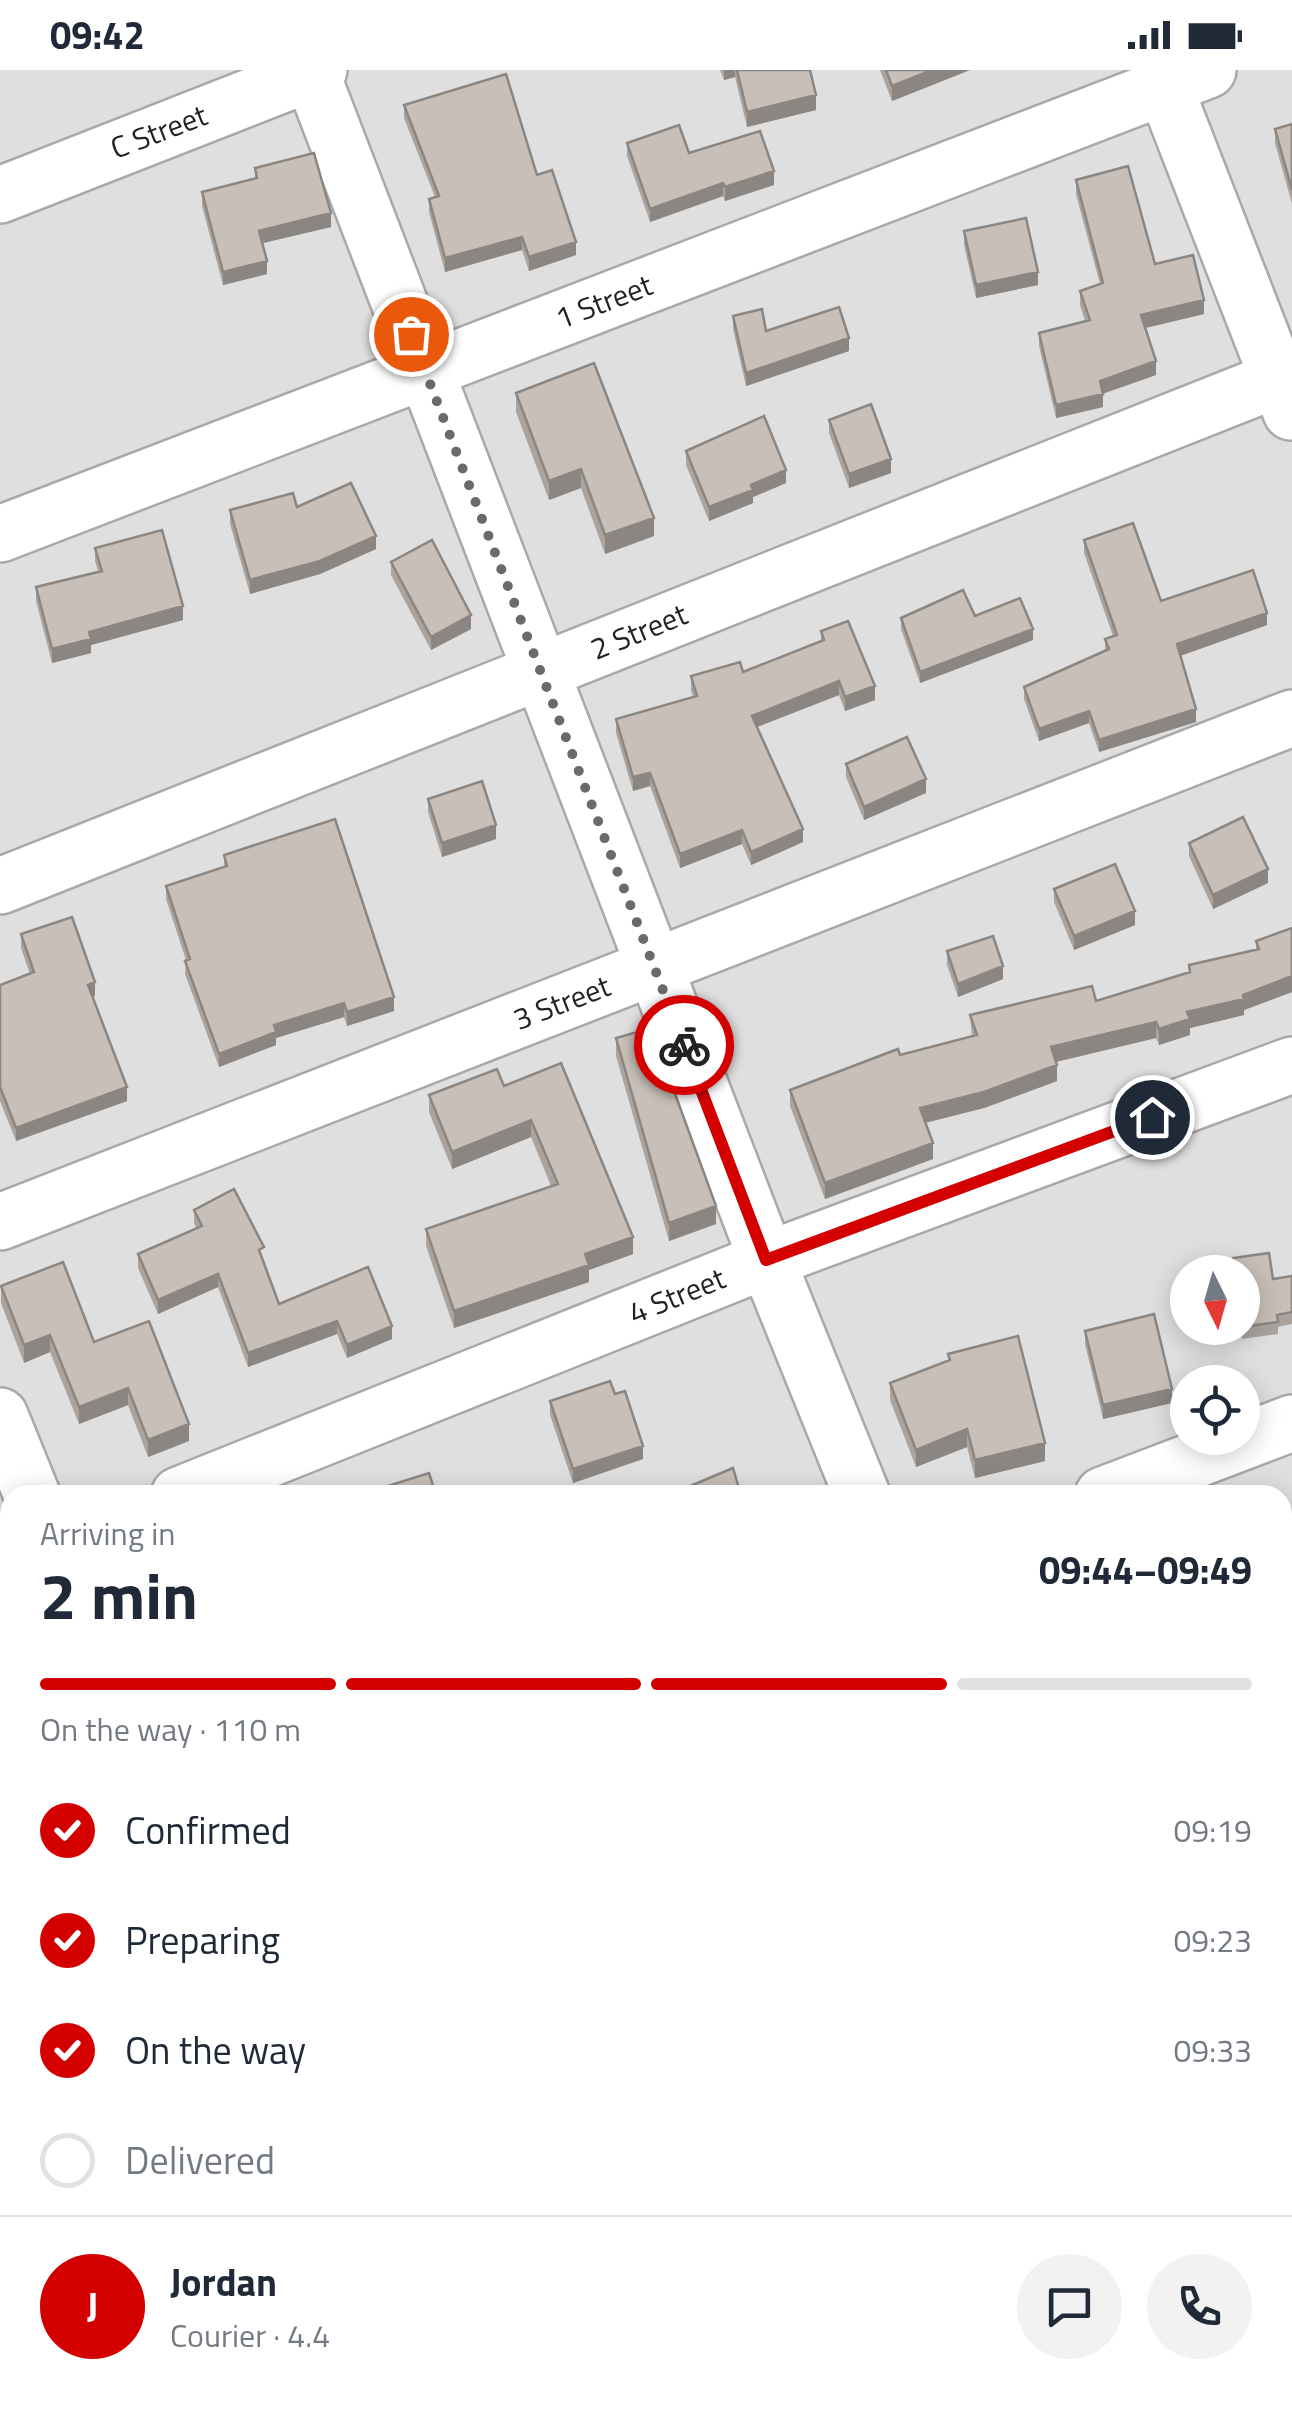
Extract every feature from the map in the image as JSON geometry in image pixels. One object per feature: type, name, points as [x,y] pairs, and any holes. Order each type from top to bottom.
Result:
[{"type":"street","name":"C Street","points":[[0,195],[313,71]]},
{"type":"street","points":[[313,71],[766,1260],[858,1485]]},
{"type":"street","points":[[1177,76],[1285,396]]},
{"type":"street","name":"1 Street","points":[[0,534],[1177,76]]},
{"type":"street","name":"2 Street","points":[[0,886],[540,671],[1285,396]]},
{"type":"street","name":"3 Street","points":[[0,1222],[1292,718]]},
{"type":"street","name":"4 Street","points":[[203,1485],[766,1260],[1292,1065]]},
{"type":"street","points":[[0,1416],[28,1485]]},
{"type":"street","points":[[1128,1485],[1292,1423]]},
{"type":"shaded area","points":[[0,70],[1292,70],[1292,1485],[0,1485]]},
{"type":"building","points":[[737,70],[810,70],[816,95],[747,112]]},
{"type":"building","points":[[886,70],[932,70],[892,86]]},
{"type":"building","points":[[506,74],[537,175],[552,170],[576,242],[529,257],[522,237],[445,258],[429,199],[439,196],[404,105]]},
{"type":"building","points":[[1292,124],[1292,190],[1275,129]]},
{"type":"building","points":[[679,125],[689,153],[760,131],[774,171],[725,187],[723,183],[650,209],[627,143]]},
{"type":"building","points":[[314,153],[331,213],[259,231],[267,261],[223,272],[202,192],[257,178],[255,168]]},
{"type":"building","points":[[1128,166],[1155,264],[1193,255],[1204,300],[1141,315],[1156,361],[1100,381],[1103,394],[1056,405],[1039,333],[1090,320],[1080,291],[1103,283],[1076,180]]},
{"type":"building","points":[[1026,218],[1038,272],[976,285],[964,231]]},
{"type":"building","points":[[839,307],[849,338],[746,373],[733,316],[762,309],[766,331]]},
{"type":"building","points":[[594,363],[654,518],[605,535],[581,469],[549,481],[516,393]]},
{"type":"building","points":[[871,404],[891,459],[849,474],[829,420]]},
{"type":"building","points":[[764,416],[786,470],[751,485],[753,490],[709,507],[686,451]]},
{"type":"building","points":[[351,483],[376,536],[320,561],[250,580],[230,510],[293,493],[297,507]]},
{"type":"building","points":[[1133,523],[1161,601],[1253,570],[1267,613],[1177,644],[1196,709],[1099,740],[1089,711],[1039,729],[1024,687],[1109,649],[1105,639],[1117,635],[1084,540]]},
{"type":"building","points":[[162,530],[183,606],[89,632],[91,639],[52,649],[36,587],[102,571],[95,548]]},
{"type":"building","points":[[432,540],[471,615],[431,637],[391,562]]},
{"type":"building","points":[[963,590],[975,616],[1020,598],[1033,629],[920,672],[901,618]]},
{"type":"building","points":[[848,621],[875,686],[845,697],[839,681],[752,716],[803,829],[751,852],[742,830],[680,854],[650,773],[633,777],[616,719],[697,696],[691,676],[740,662],[743,672],[824,640],[821,631]]},
{"type":"building","points":[[907,737],[926,779],[864,807],[846,764]]},
{"type":"building","points":[[482,781],[496,825],[442,843],[428,799]]},
{"type":"building","points":[[1243,817],[1268,869],[1213,895],[1189,843]]},
{"type":"building","points":[[335,819],[394,997],[347,1012],[344,1003],[274,1025],[276,1032],[219,1054],[185,961],[190,959],[166,886],[227,866],[224,855]]},
{"type":"building","points":[[1115,864],[1135,911],[1074,936],[1054,889]]},
{"type":"building","points":[[72,917],[95,982],[88,985],[127,1087],[16,1128],[0,1087],[0,985],[34,972],[21,934]]},
{"type":"building","points":[[1292,928],[1292,976],[1243,995],[1244,999],[1187,1012],[1190,1019],[1159,1029],[1156,1022],[1051,1047],[1057,1065],[984,1092],[920,1108],[933,1143],[825,1183],[790,1090],[898,1049],[900,1055],[977,1035],[970,1015],[1092,986],[1096,1001],[1190,972],[1189,965],[1259,949],[1256,941]]},
{"type":"building","points":[[993,936],[1003,966],[958,984],[947,951]]},
{"type":"building","points":[[651,1028],[716,1206],[669,1223],[616,1038]]},
{"type":"building","points":[[561,1063],[633,1237],[585,1254],[589,1265],[454,1311],[426,1229],[558,1184],[531,1120],[452,1152],[429,1095],[497,1069],[504,1086]]},
{"type":"building","points":[[234,1189],[264,1247],[259,1250],[279,1304],[368,1267],[392,1326],[347,1345],[337,1321],[248,1353],[218,1274],[158,1300],[138,1254],[202,1226],[194,1210]]},
{"type":"building","points":[[1269,1253],[1273,1279],[1292,1276],[1292,1312],[1277,1315],[1278,1322],[1260,1324],[1260,1255],[1255,1255]]},
{"type":"building","points":[[63,1262],[94,1342],[149,1321],[189,1424],[148,1440],[128,1388],[79,1407],[50,1335],[24,1345],[1,1286]]},
{"type":"building","points":[[1154,1314],[1170,1389],[1103,1405],[1085,1331]]},
{"type":"building","points":[[1018,1336],[1045,1443],[975,1460],[967,1429],[916,1450],[890,1383],[950,1360],[948,1354]]},
{"type":"building","points":[[610,1381],[615,1394],[625,1391],[643,1446],[573,1469],[550,1401]]},
{"type":"building","points":[[733,1468],[738,1485],[693,1485]]},
{"type":"building","points":[[429,1473],[433,1485],[391,1485]]},
{"type":"way so far","points":[[411,334],[684,1045]]},
{"type":"route","points":[[684,1045],[766,1260],[1152,1117]]}]
